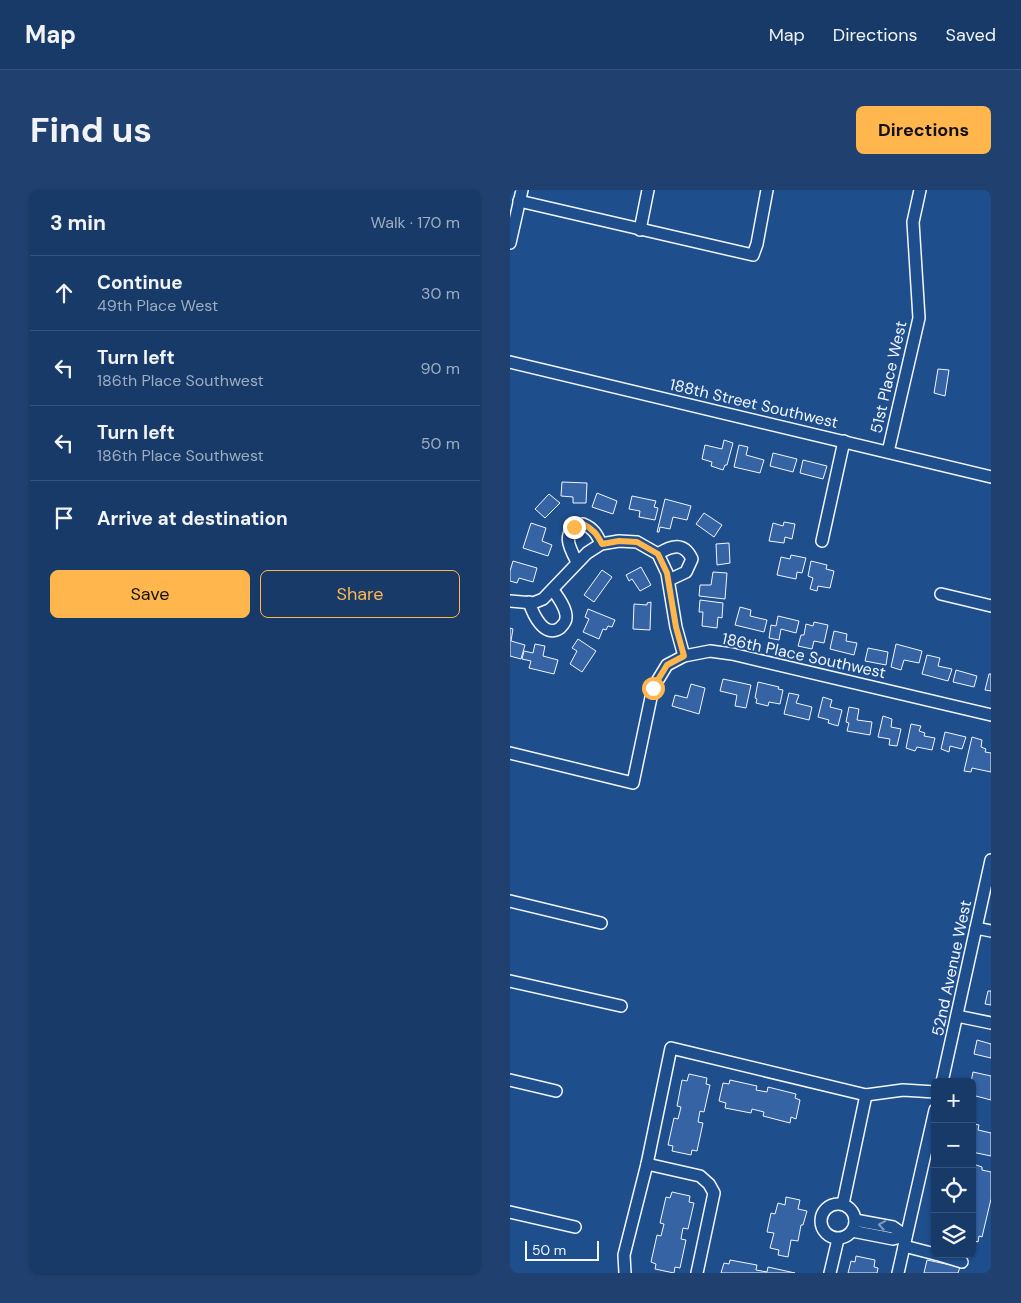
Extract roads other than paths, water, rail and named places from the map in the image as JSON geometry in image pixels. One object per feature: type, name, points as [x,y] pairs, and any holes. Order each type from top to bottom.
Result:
[{"type":"street","points":[[640,230],[648,190]]},
{"type":"street","points":[[510,243],[520,196],[640,230],[752,255],[757,244],[767,190]]},
{"type":"street","name":"51st Place West","points":[[888,452],[918,318],[913,222],[920,190]]},
{"type":"street","name":"188th Street Southwest","points":[[510,362],[991,477]]},
{"type":"street","points":[[822,541],[844,441]]},
{"type":"street","points":[[577,562],[569,546],[568,534],[574,527],[583,524],[591,528],[602,544]]},
{"type":"street","points":[[510,601],[529,602],[544,599],[577,562],[602,544],[619,541],[637,542],[658,554],[667,573],[676,627],[684,656],[667,665],[653,688],[633,783],[510,753]]},
{"type":"street","points":[[658,554],[666,548],[675,546],[683,548],[692,559],[686,572],[668,580]]},
{"type":"street","points":[[529,602],[533,615],[541,625],[548,630],[557,630],[563,625],[566,618],[564,608],[553,590]]},
{"type":"street","points":[[941,594],[991,606]]},
{"type":"street","name":"186th Place Southwest","points":[[684,656],[710,652],[732,654],[991,714]]},
{"type":"street","name":"52nd Avenue West","points":[[943,1078],[991,860]]},
{"type":"street","points":[[510,901],[602,923]]},
{"type":"street","points":[[976,928],[991,932]]},
{"type":"street","points":[[510,981],[621,1006]]},
{"type":"street","points":[[957,1016],[991,1023]]},
{"type":"street","points":[[625,1273],[624,1255],[647,1164],[671,1048],[866,1095],[903,1090],[931,1092]]},
{"type":"street","points":[[510,1080],[556,1091]]},
{"type":"street","points":[[843,1204],[866,1095]]},
{"type":"street","points":[[898,1273],[932,1123]]},
{"type":"street","points":[[647,1164],[700,1176],[709,1184],[714,1193],[697,1273]]},
{"type":"street","points":[[835,1204],[843,1204],[851,1209],[854,1225],[848,1235],[838,1239],[827,1235],[823,1231],[820,1220],[824,1209],[835,1204]]},
{"type":"street","points":[[510,1212],[575,1227]]},
{"type":"street","points":[[854,1225],[893,1239],[905,1241],[931,1252]]},
{"type":"street","points":[[830,1273],[838,1239]]},
{"type":"street","points":[[948,1258],[962,1262]]}]
